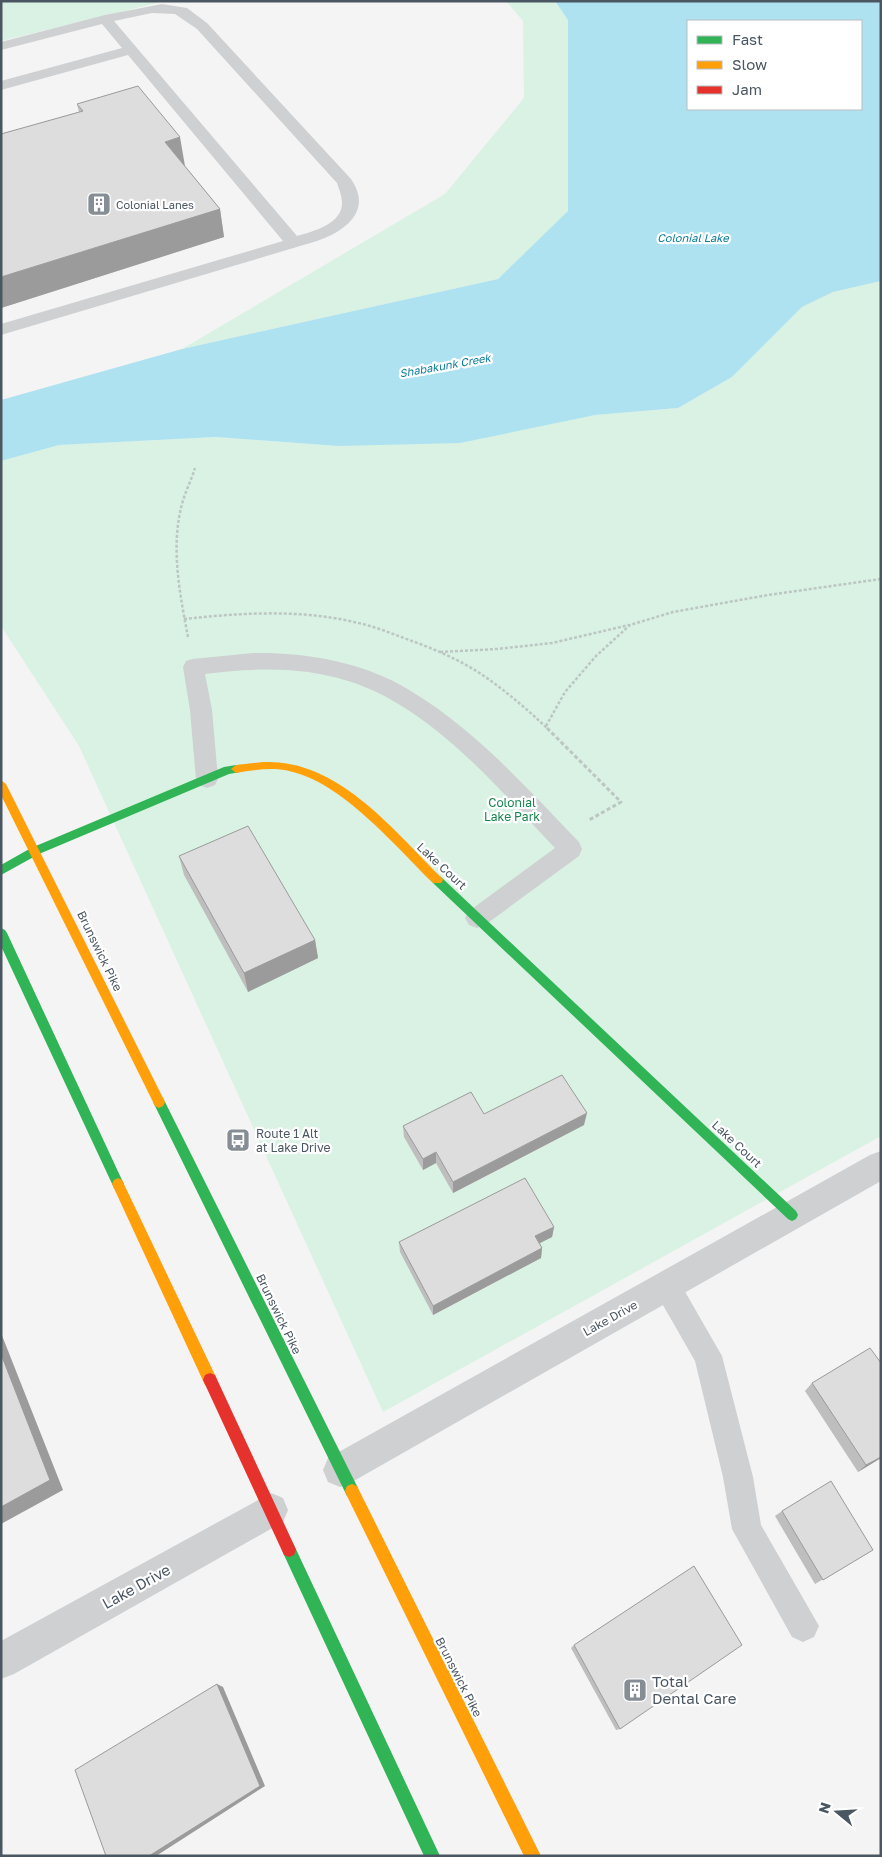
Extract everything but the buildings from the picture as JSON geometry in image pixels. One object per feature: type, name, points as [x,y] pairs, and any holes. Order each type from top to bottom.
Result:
[{"type":"main road","name":"Lake Court","points":[[1,871],[35,851],[228,770],[261,764],[294,767],[323,778],[347,795],[792,1215]]},
{"type":"main road","name":"Brunswick Pike","points":[[1,784],[533,1856]]},
{"type":"main road","points":[[1,933],[432,1856]]},
{"type":"street","name":"Lake Drive","points":[[340,1470],[881,1166]]},
{"type":"street","name":"Lake Drive","points":[[1,1661],[271,1510]]},
{"type":"lane","points":[[1,46],[105,20],[164,8],[180,10],[202,26],[344,182],[350,202],[347,215],[335,227],[294,243],[1,330]]},
{"type":"lane","points":[[105,20],[294,243]]},
{"type":"lane","points":[[1,86],[130,50]]},
{"type":"lane","points":[[145,94],[164,89]]},
{"type":"lane","points":[[206,779],[202,710],[193,667],[261,661],[310,665],[356,675],[398,693],[432,717],[491,767],[571,849],[476,918]]},
{"type":"lane","points":[[666,1286],[708,1356],[738,1477],[747,1529],[803,1626]]},
{"type":"path","points":[[193,667],[180,594],[177,546],[181,508],[195,468]]},
{"type":"path","points":[[440,652],[497,649],[552,643],[692,608],[768,594],[881,579]]},
{"type":"path","points":[[546,726],[565,692],[596,656],[630,625]]},
{"type":"green space","points":[[1,1],[165,1],[1,41]]},
{"type":"green space","points":[[506,1],[555,1],[568,20],[568,212],[498,279],[182,349],[445,194],[524,98],[523,21]]},
{"type":"green space","name":"Colonial Lake Park","points":[[881,281],[881,1136],[383,1412],[79,746],[1,626],[1,461],[59,445],[216,437],[338,446],[595,415],[678,408],[732,377],[802,307],[833,292]]},
{"type":"water","name":"Colonial Lake","points":[[555,1],[881,1],[881,281],[833,292],[802,307],[732,377],[678,408],[595,415],[460,443],[338,446],[216,437],[59,445],[1,461],[1,400],[182,349],[498,279],[568,211],[568,20]]},
{"type":"traffic: fast","points":[[1,871],[35,851],[228,770],[236,769]]},
{"type":"traffic: fast","points":[[437,880],[792,1215]]},
{"type":"traffic: fast","points":[[1,933],[118,1184]]},
{"type":"traffic: fast","points":[[159,1102],[352,1491]]},
{"type":"traffic: fast","points":[[289,1550],[432,1856]]},
{"type":"traffic: slow","points":[[236,769],[263,766],[290,767],[309,773],[329,783],[368,813],[437,880]]},
{"type":"traffic: slow","points":[[1,784],[159,1102]]},
{"type":"traffic: slow","points":[[118,1184],[210,1380]]},
{"type":"traffic: slow","points":[[352,1491],[533,1856]]},
{"type":"traffic: jam","points":[[210,1380],[289,1550]]},
{"type":"place","name":"Colonial Lanes","points":[[99,204]]},
{"type":"place","name":"Route 1 Alt at Lake Drive","points":[[238,1140]]},
{"type":"place","name":"Total Dental Care","points":[[635,1690]]},
{"type":"water label","name":"Shabakunk Creek","points":[[445,365]]}]
